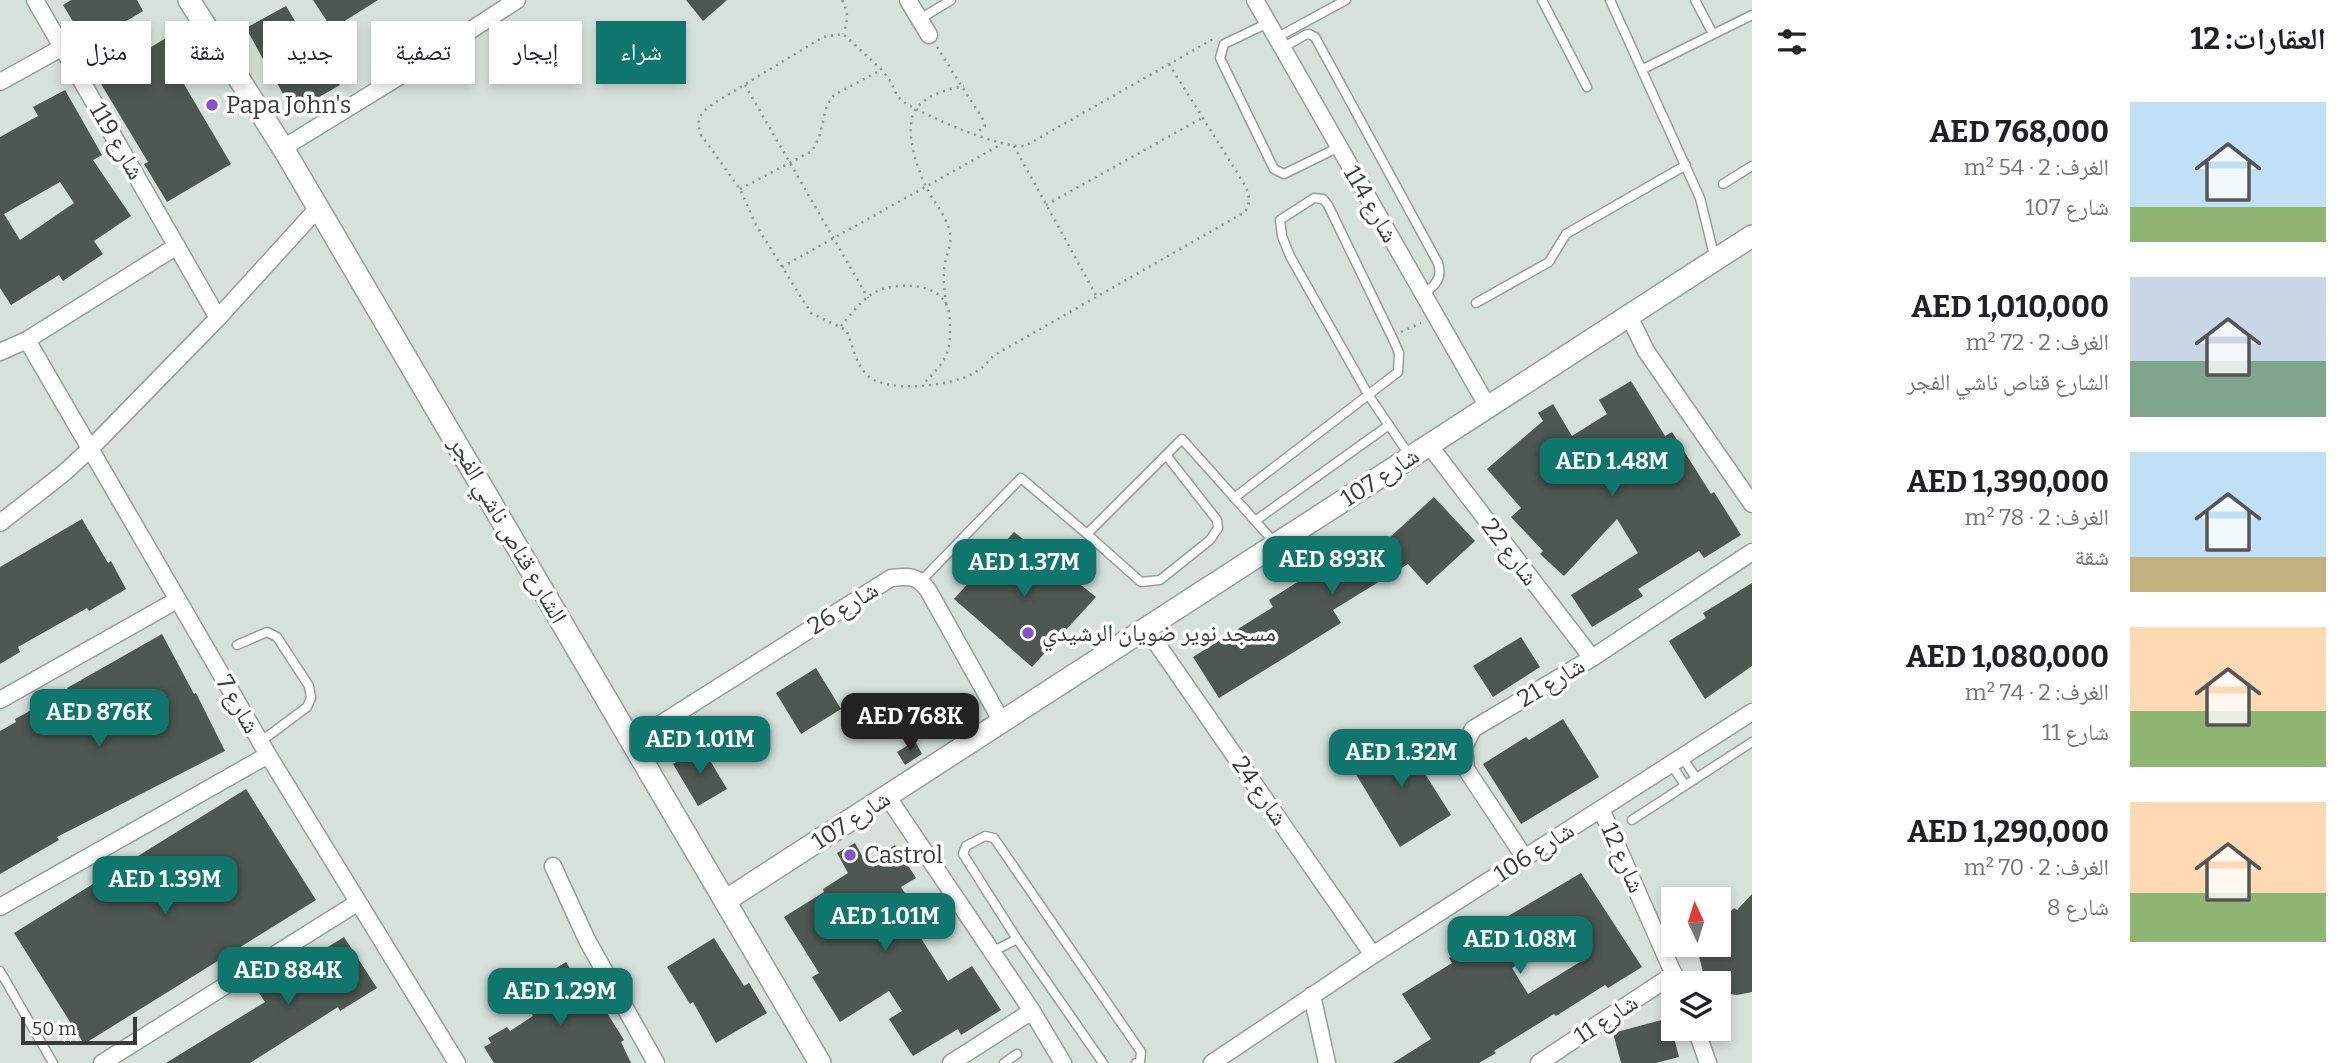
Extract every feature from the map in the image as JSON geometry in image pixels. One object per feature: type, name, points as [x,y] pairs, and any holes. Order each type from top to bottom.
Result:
[{"type":"street","name":"شارع 119","points":[[35,0],[61,44]]},
{"type":"street","name":"الشارع قناص ناشي الفجر","points":[[189,0],[283,148],[820,1063]]},
{"type":"street","points":[[283,148],[405,73],[516,0]]},
{"type":"street","points":[[908,0],[929,36]]},
{"type":"street","name":"شارع 114","points":[[1255,0],[1488,407]]},
{"type":"street","points":[[0,82],[61,48]]},
{"type":"street","name":"شارع 119","points":[[84,84],[218,318]]},
{"type":"street","points":[[0,523],[64,473],[91,448],[218,318],[318,208]]},
{"type":"street","name":"شارع 107","points":[[725,901],[1752,236]]},
{"type":"street","points":[[0,352],[27,341],[177,246]]},
{"type":"street","points":[[1629,316],[1646,351],[1752,504]]},
{"type":"street","name":"شارع 7","points":[[27,341],[264,749],[457,1063]]},
{"type":"street","name":"شارع 22","points":[[1420,451],[1592,658]]},
{"type":"street","name":"شارع 21","points":[[1524,858],[1466,769],[1464,747],[1473,729],[1592,658],[1752,552]]},
{"type":"street","name":"شارع 26","points":[[632,742],[891,578],[908,576],[921,581]]},
{"type":"street","points":[[921,581],[1002,722]]},
{"type":"street","points":[[0,700],[177,600]]},
{"type":"street","name":"شارع 24","points":[[1146,628],[1373,955]]},
{"type":"street","name":"شارع 106","points":[[1212,1063],[1373,955],[1752,712]]},
{"type":"street","points":[[0,907],[264,749]]},
{"type":"street","points":[[887,796],[1032,1011],[1063,1063]]},
{"type":"street","name":"شارع 12","points":[[1601,809],[1672,971]]},
{"type":"street","points":[[553,866],[587,940],[656,1063]]},
{"type":"street","points":[[102,1063],[357,903]]},
{"type":"street","name":"شارع 11","points":[[1539,1063],[1661,988]]},
{"type":"street","points":[[1312,995],[1327,1063]]},
{"type":"street","points":[[951,1063],[1032,1011]]},
{"type":"street","points":[[1700,1041],[1708,1063]]},
{"type":"lane","points":[[920,19],[951,0]]},
{"type":"lane","points":[[1276,36],[1346,0]]},
{"type":"lane","points":[[1542,0],[1587,87]]},
{"type":"lane","points":[[1610,0],[1700,198],[1716,260]]},
{"type":"lane","points":[[1695,0],[1713,34]]},
{"type":"lane","points":[[1643,69],[1752,15]]},
{"type":"lane","points":[[1339,147],[1284,174],[1274,169],[1220,58],[1224,44],[1276,36],[1308,34],[1315,37],[1438,263],[1439,279],[1423,294]]},
{"type":"lane","points":[[1476,303],[1549,262],[1566,234],[1686,165]]},
{"type":"lane","points":[[1723,184],[1752,166]]},
{"type":"lane","points":[[1234,498],[1369,396],[1398,372],[1399,353],[1392,337],[1328,205],[1322,199],[1314,198],[1280,220],[1282,236],[1290,256],[1369,396],[1389,425],[1420,451]]},
{"type":"lane","points":[[1255,521],[1389,425]]},
{"type":"lane","points":[[1087,534],[1182,439],[1276,545]]},
{"type":"lane","points":[[921,581],[1021,478],[1141,582],[1160,580],[1210,540],[1218,528],[1217,520],[1166,455]]},
{"type":"lane","points":[[237,645],[267,632],[277,637],[309,686],[311,698],[307,707],[264,749]]},
{"type":"lane","points":[[1632,820],[1752,742]]},
{"type":"lane","points":[[1677,761],[1696,778]]},
{"type":"lane","points":[[1677,761],[1685,785]]},
{"type":"lane","points":[[1103,1063],[1017,939],[963,854],[966,846],[985,836],[994,838],[1141,1052],[1140,1061],[1136,1063]]},
{"type":"lane","points":[[992,952],[1017,939]]},
{"type":"lane","points":[[0,971],[53,1063]]},
{"type":"lane","points":[[1003,1063],[1017,1054]]},
{"type":"path","points":[[842,0],[848,10],[843,34]]},
{"type":"path","points":[[843,34],[882,70],[897,96],[916,109],[975,134],[1014,146],[1025,146],[1038,140],[1215,38]]},
{"type":"path","points":[[843,34],[823,37],[704,110],[698,118],[698,126],[701,135],[740,189],[756,225],[811,313],[841,326],[850,338],[860,365],[877,382],[888,384],[947,383],[974,373],[993,356],[1241,216],[1248,207],[1249,192],[1169,64]]},
{"type":"path","points":[[929,36],[964,86],[985,126],[975,134]]},
{"type":"path","points":[[740,189],[812,151],[827,105],[834,95],[882,70]]},
{"type":"path","points":[[745,85],[868,298]]},
{"type":"path","points":[[923,385],[941,364],[949,347],[944,271],[950,241],[949,229],[926,186],[912,150],[912,123],[916,109],[930,98],[946,89],[964,86]]},
{"type":"path","points":[[1046,205],[1203,118]]},
{"type":"path","points":[[782,267],[1002,144]]},
{"type":"path","points":[[1014,146],[1097,297]]},
{"type":"path","points":[[841,326],[861,303],[878,291],[908,285],[932,292],[946,304]]},
{"type":"path","points":[[1392,337],[1436,316]]},
{"type":"building","points":[[71,0],[137,0],[143,11],[127,21],[73,21],[63,5]]},
{"type":"building","points":[[313,0],[378,0],[345,21],[327,21]]},
{"type":"building","points":[[686,0],[727,0],[703,21]]},
{"type":"building","points":[[286,6],[295,21],[263,21],[263,59],[249,34],[249,26]]},
{"type":"building","points":[[165,39],[165,84],[184,84],[231,164],[167,202],[144,164],[148,162],[101,84],[151,84],[151,47]]},
{"type":"building","points":[[278,84],[339,84],[340,85],[293,112]]},
{"type":"building","points":[[65,90],[102,155],[93,160],[131,216],[94,241],[103,254],[63,281],[59,275],[11,305],[0,288],[0,137],[38,116],[33,107]],"holes":[[[60,182],[74,203],[20,240],[4,214]]]},
{"type":"building","points":[[1631,381],[1665,436],[1672,432],[1711,494],[1714,492],[1741,535],[1704,558],[1699,551],[1638,589],[1643,596],[1592,627],[1571,595],[1638,553],[1617,519],[1564,576],[1540,554],[1543,551],[1511,517],[1521,508],[1487,469],[1543,421],[1538,413],[1553,404],[1572,436],[1607,414],[1599,400]]},
{"type":"building","points":[[1434,497],[1475,541],[1427,585],[1408,564],[1333,610],[1341,623],[1219,698],[1193,657],[1273,607],[1269,600],[1367,536],[1376,550]]},
{"type":"building","points":[[82,519],[108,563],[111,561],[126,589],[18,647],[20,652],[0,664],[0,567]]},
{"type":"building","name":"مسجد نوير ضويان الرشيدي","points":[[1014,532],[1096,597],[1032,667],[954,599]]},
{"type":"building","points":[[1752,583],[1752,666],[1705,699],[1669,641],[1706,618],[1703,613]]},
{"type":"building","points":[[162,634],[225,751],[57,837],[59,840],[0,874],[0,731],[16,722],[15,719]]},
{"type":"building","points":[[1521,637],[1540,667],[1493,697],[1473,666]]},
{"type":"building","points":[[816,668],[841,709],[801,734],[776,693]]},
{"type":"building","points":[[1563,719],[1599,777],[1521,824],[1483,764],[1526,737],[1529,740]]},
{"type":"building","points":[[1407,731],[1428,765],[1422,769],[1451,815],[1400,847],[1351,766]]},
{"type":"building","points":[[915,741],[922,754],[905,765],[897,752]]},
{"type":"building","points":[[702,747],[727,789],[698,806],[673,764]]},
{"type":"building","points":[[246,789],[316,900],[84,1044],[14,933]]},
{"type":"building","points":[[855,843],[866,863],[895,845],[916,878],[901,887],[923,922],[914,927],[948,981],[972,966],[1001,1010],[961,1035],[958,1029],[913,1056],[889,1019],[902,1011],[889,991],[840,1022],[812,977],[819,973],[784,917],[848,873],[837,853]]},
{"type":"building","points":[[1581,873],[1642,967],[1608,988],[1605,985],[1556,1016],[1554,1014],[1479,1063],[1393,1063],[1431,1039],[1402,994],[1452,963],[1449,958],[1497,928],[1495,924]],"holes":[[[1572,932],[1588,957],[1528,994],[1512,968]]]},
{"type":"building","points":[[1752,894],[1752,992],[1737,995],[1731,994],[1731,971],[1703,971],[1699,957],[1731,957],[1731,911],[1734,908],[1737,910]]},
{"type":"building","points":[[344,937],[377,988],[340,1011],[338,1007],[250,1063],[166,1063],[265,1002],[255,987],[291,964],[294,968]]},
{"type":"building","points":[[714,938],[744,986],[749,983],[767,1013],[716,1043],[693,1002],[690,1004],[667,967]]},
{"type":"building","points":[[566,962],[595,1009],[602,1005],[624,1040],[621,1042],[631,1063],[494,1063],[484,1047],[491,1043],[488,1038],[507,1027],[510,1031],[533,1016],[531,1013],[538,1009],[528,991],[536,986],[534,982]]},
{"type":"building","points":[[1661,1020],[1661,1041],[1675,1041],[1679,1057],[1656,1063],[1621,1063],[1613,1033]]},
{"type":"place","name":"Papa John's","points":[[212,105]]},
{"type":"place","name":"مسجد نوير ضويان الرشيدي","points":[[1028,633]]},
{"type":"place","name":"Castrol","points":[[850,855]]}]
